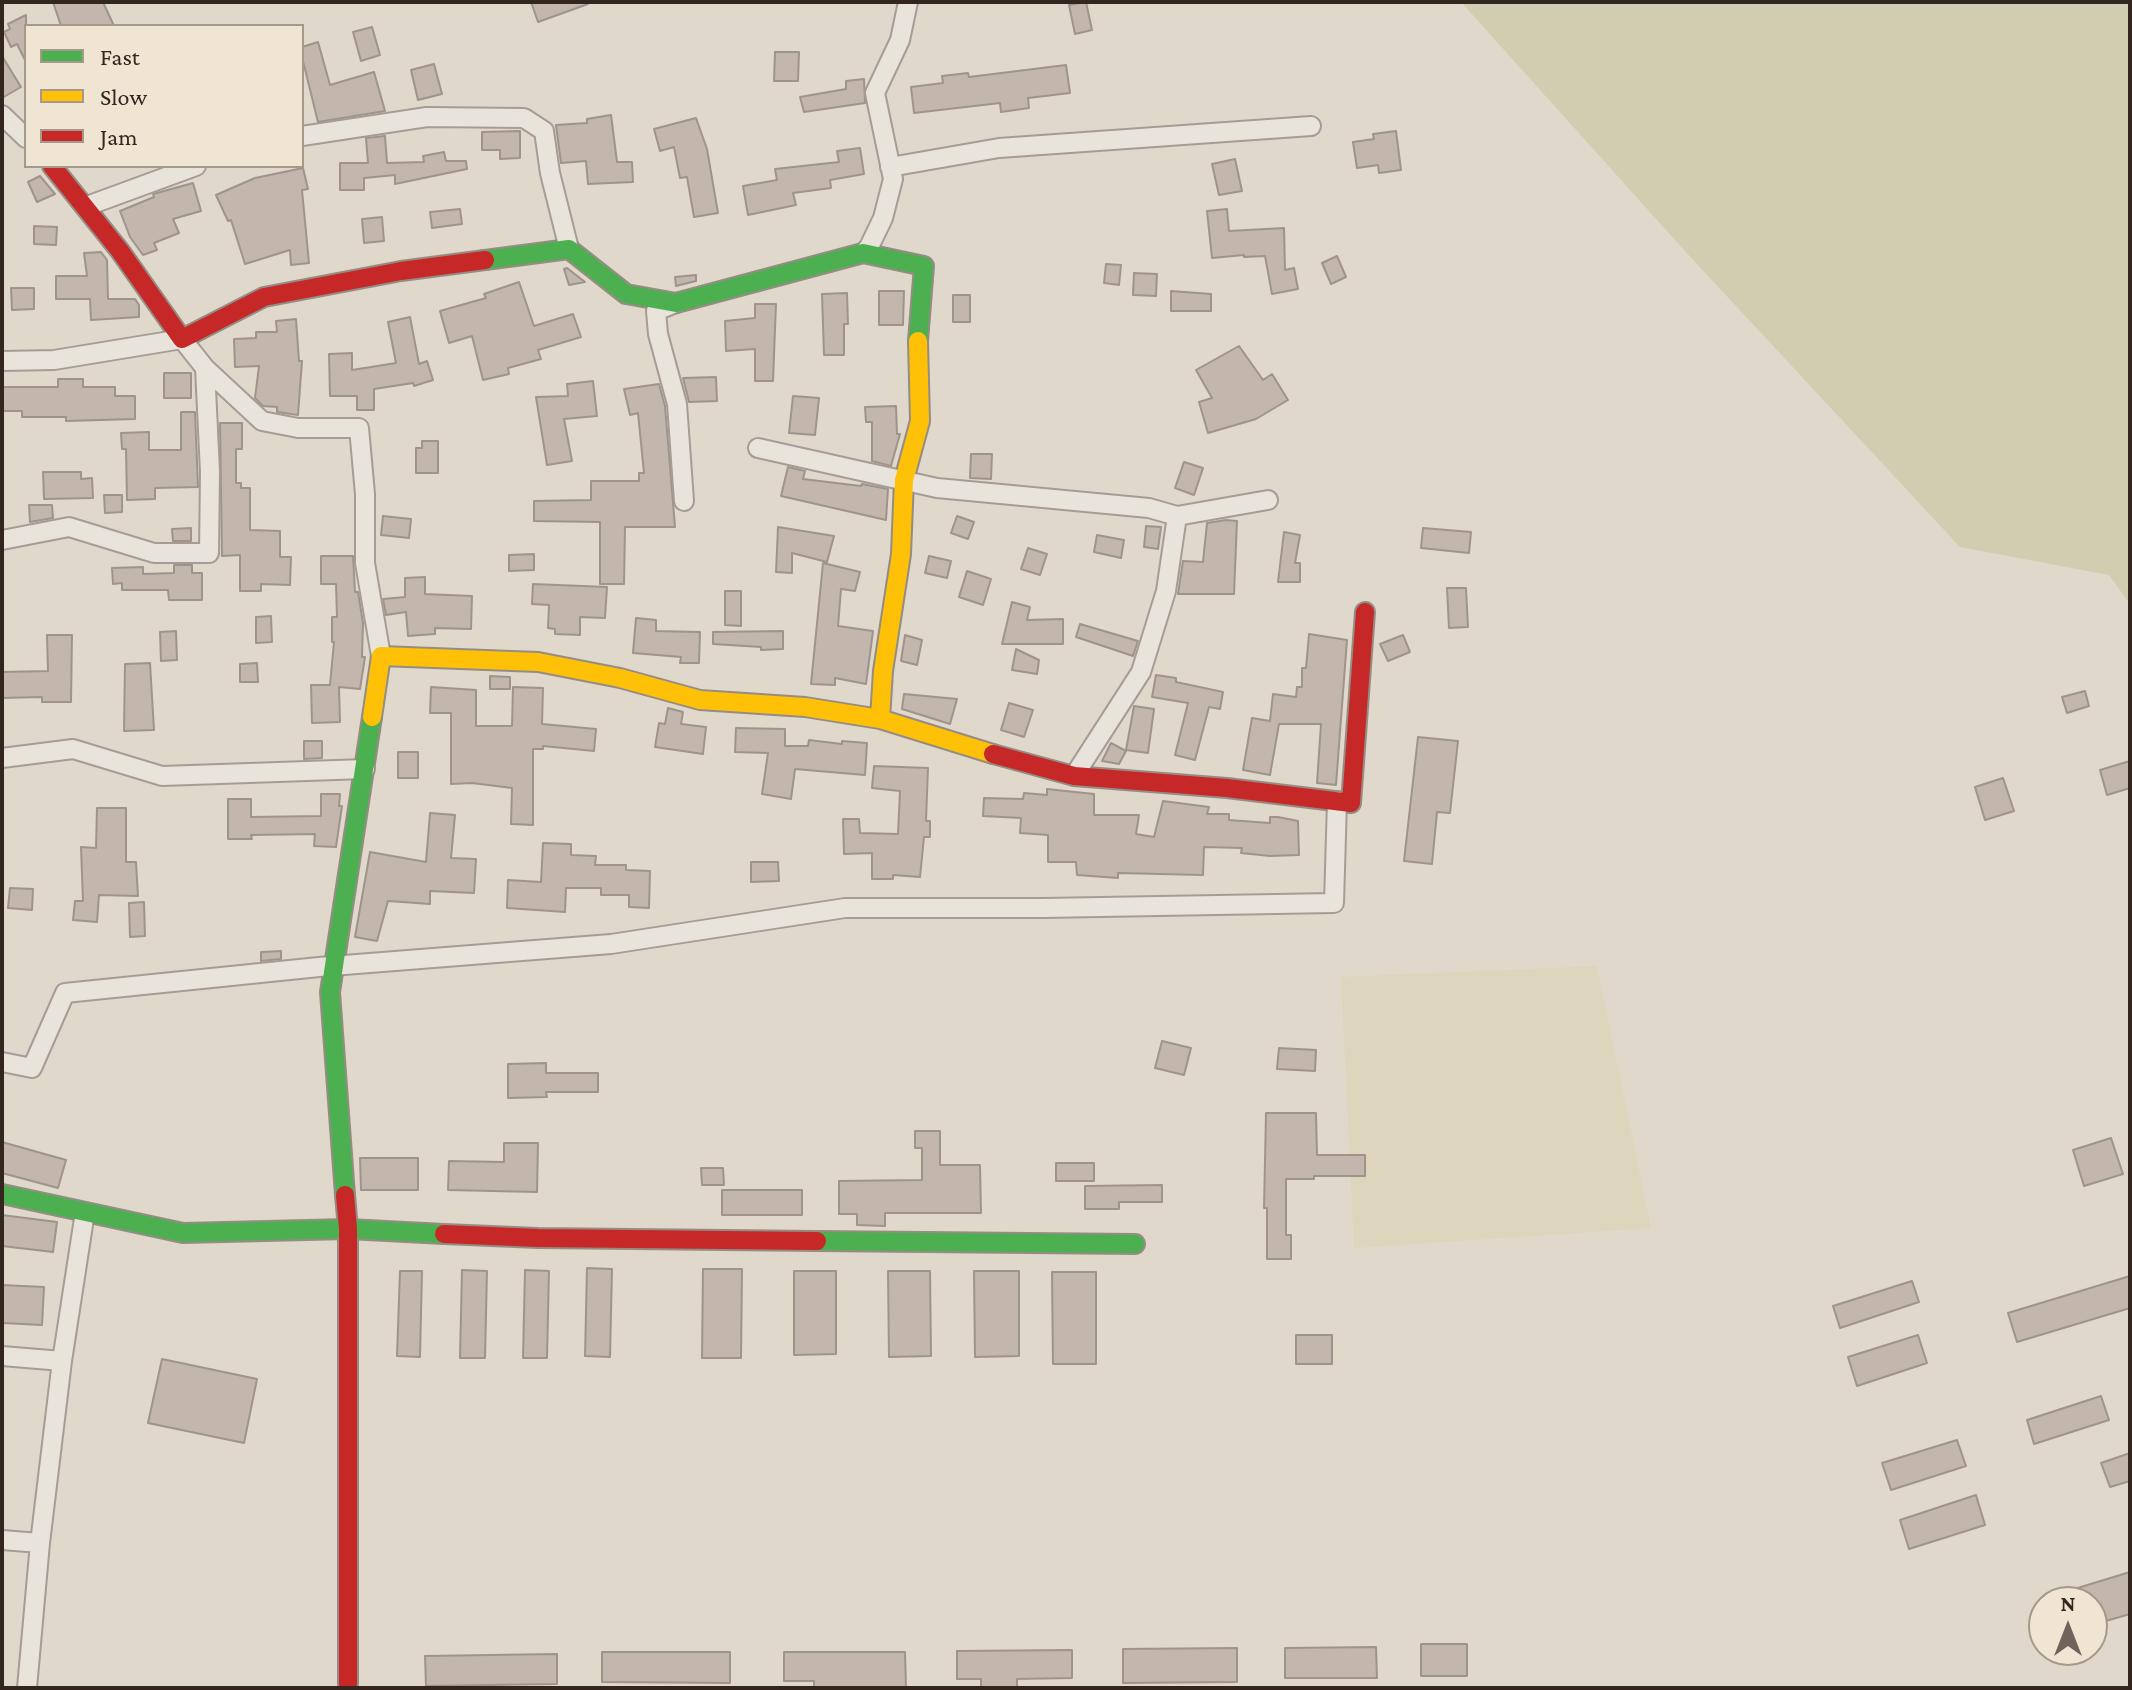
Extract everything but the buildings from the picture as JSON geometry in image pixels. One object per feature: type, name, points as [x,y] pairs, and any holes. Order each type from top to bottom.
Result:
[{"type":"street","points":[[863,253],[883,218],[893,179],[875,93],[900,40],[908,2]]},
{"type":"street","points":[[2,115],[24,136]]},
{"type":"street","points":[[304,136],[427,117],[524,118],[544,131],[550,173],[569,249],[626,294],[676,303]]},
{"type":"street","points":[[890,167],[999,148],[1311,126]]},
{"type":"street","points":[[54,168],[87,206],[205,368],[262,421],[298,428],[359,428],[363,444],[365,563],[381,656],[330,992],[348,1229],[348,1688]]},
{"type":"street","points":[[87,206],[191,168]]},
{"type":"street","points":[[2,361],[54,360],[182,339],[264,297],[401,271],[569,249]]},
{"type":"street","points":[[684,501],[677,404],[658,334],[656,311],[863,253],[924,266],[918,341],[920,421],[904,480],[901,554],[883,671],[880,719]]},
{"type":"street","points":[[2,540],[69,527],[154,553],[209,553],[210,472],[205,368]]},
{"type":"street","points":[[758,448],[937,488],[1149,508],[1177,516],[1268,500]]},
{"type":"street","points":[[1074,776],[1141,672],[1166,591],[1177,516]]},
{"type":"street","points":[[381,656],[538,662],[620,678],[700,700],[805,707],[880,719],[1030,766],[1074,776],[1227,788],[1351,803],[1365,612]]},
{"type":"street","points":[[2,758],[73,749],[162,776],[365,769]]},
{"type":"street","points":[[2,1062],[32,1068],[65,993],[333,965],[611,944],[845,908],[1334,903],[1337,801]]},
{"type":"street","points":[[2,1194],[183,1233],[348,1229],[538,1238],[1135,1244]]},
{"type":"street","points":[[27,1688],[40,1543],[62,1361],[85,1212]]},
{"type":"street","points":[[2,1356],[62,1361]]},
{"type":"street","points":[[2,1540],[40,1543]]},
{"type":"shaded area","points":[[1461,2],[2130,2],[2130,604],[2109,575],[1960,547],[1684,250]]},
{"type":"shaded area","points":[[1597,966],[1651,1228],[1354,1248],[1341,977]]},
{"type":"traffic: fast","points":[[485,260],[569,249],[626,294],[676,303],[863,253],[924,266],[918,341]]},
{"type":"traffic: fast","points":[[345,1195],[330,992],[372,717]]},
{"type":"traffic: fast","points":[[2,1194],[183,1233],[348,1229],[444,1234]]},
{"type":"traffic: fast","points":[[817,1241],[1135,1244]]},
{"type":"traffic: slow","points":[[880,719],[883,671],[901,554],[904,480],[920,421],[918,341]]},
{"type":"traffic: slow","points":[[372,717],[381,656],[538,662],[620,678],[700,700],[805,707],[880,719],[993,754]]},
{"type":"traffic: jam","points":[[54,168],[120,251],[182,339],[264,297],[401,271],[485,260]]},
{"type":"traffic: jam","points":[[993,754],[1074,776],[1227,788],[1351,803],[1365,612]]},
{"type":"traffic: jam","points":[[345,1195],[348,1229],[348,1688]]},
{"type":"traffic: jam","points":[[444,1234],[817,1241]]}]
